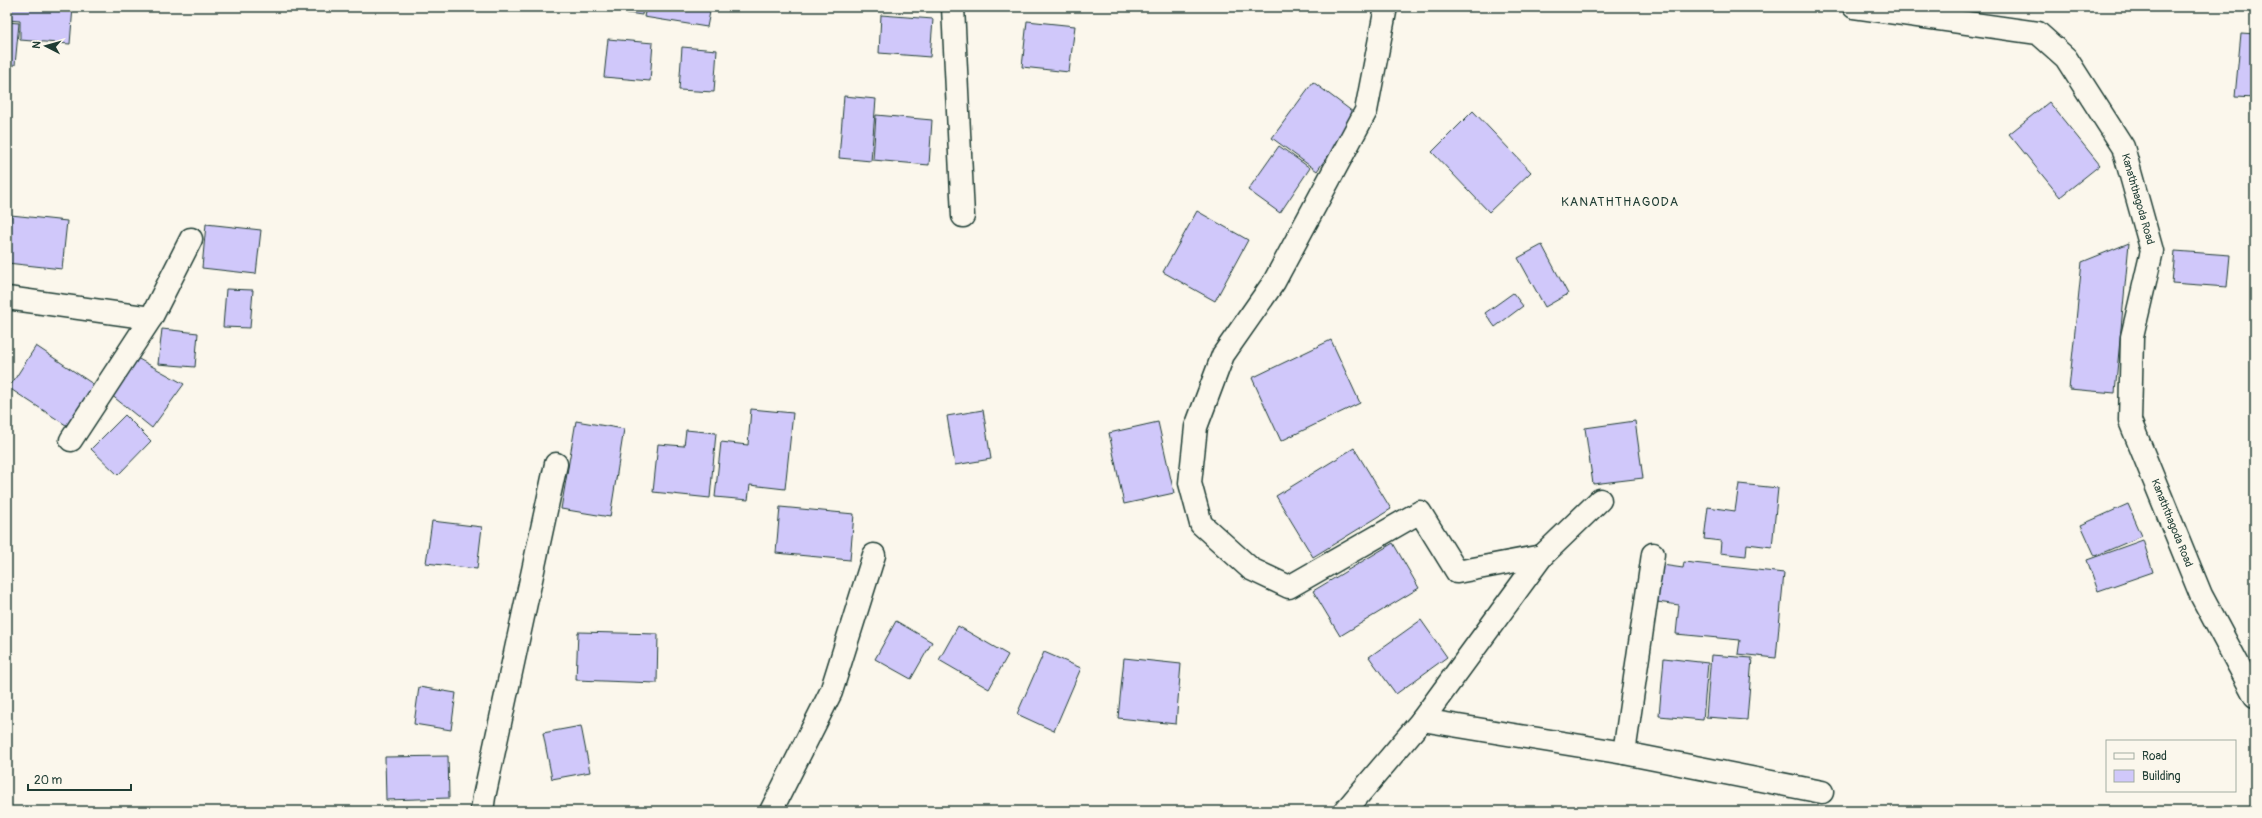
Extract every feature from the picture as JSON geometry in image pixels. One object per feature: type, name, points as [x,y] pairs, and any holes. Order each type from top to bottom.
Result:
[{"type":"street","points":[[953,7],[963,216]]},
{"type":"street","points":[[1386,7],[1366,111],[1274,282],[1223,355],[1196,427],[1190,482],[1201,524],[1251,570],[1289,586],[1420,512],[1457,572],[1542,556]]},
{"type":"street","name":"Kanaththagoda Road","points":[[1854,7],[1955,14],[2038,33],[2066,58],[2123,147],[2152,251],[2132,336],[2130,421],[2201,595],[2255,696]]},
{"type":"street","points":[[71,440],[151,318],[191,239]]},
{"type":"street","points":[[7,298],[151,318]]},
{"type":"street","points":[[482,811],[556,464]]},
{"type":"street","points":[[1345,811],[1422,720],[1542,556],[1600,500]]},
{"type":"street","points":[[1624,753],[1653,554]]},
{"type":"street","points":[[771,811],[831,692],[874,555]]},
{"type":"street","points":[[1422,720],[1624,753],[1822,792]]},
{"type":"building","points":[[9,7],[73,7],[70,44],[20,40],[20,21],[8,20]]},
{"type":"building","points":[[606,7],[643,7],[642,15],[606,10]]},
{"type":"building","points":[[646,7],[711,7],[707,27],[644,17]]},
{"type":"building","points":[[881,15],[933,19],[930,57],[879,53]]},
{"type":"building","points":[[1027,21],[1075,26],[1069,72],[1022,67]]},
{"type":"building","points":[[7,22],[19,23],[15,65],[7,65]]},
{"type":"building","points":[[2241,33],[2255,34],[2255,98],[2235,97]]},
{"type":"building","points":[[608,39],[653,43],[650,81],[604,77]]},
{"type":"building","points":[[682,47],[717,50],[714,92],[679,90]]},
{"type":"building","points":[[1313,82],[1357,115],[1317,171],[1272,138]]},
{"type":"building","points":[[844,96],[876,99],[871,161],[839,158]]},
{"type":"building","points":[[2049,102],[2100,165],[2060,197],[2009,134]]},
{"type":"building","points":[[1473,111],[1531,172],[1489,212],[1432,152]]},
{"type":"building","points":[[876,115],[932,120],[929,165],[873,160]]},
{"type":"building","points":[[1279,146],[1310,168],[1280,213],[1248,190]]},
{"type":"building","points":[[1197,211],[1248,240],[1215,301],[1163,272]]},
{"type":"building","points":[[11,215],[67,221],[62,269],[7,263]]},
{"type":"building","points":[[206,224],[261,230],[256,274],[202,268]]},
{"type":"building","points":[[2129,243],[2115,393],[2069,389],[2082,262]]},
{"type":"building","points":[[1542,245],[1568,294],[1545,307],[1518,258]]},
{"type":"building","points":[[2175,251],[2230,255],[2227,287],[2172,283]]},
{"type":"building","points":[[226,289],[253,290],[250,328],[223,327]]},
{"type":"building","points":[[1513,293],[1523,306],[1495,327],[1485,313]]},
{"type":"building","points":[[162,329],[198,333],[195,367],[158,364]]},
{"type":"building","points":[[1331,340],[1360,403],[1281,441],[1252,378]]},
{"type":"building","points":[[36,346],[99,388],[72,429],[9,388]]},
{"type":"building","points":[[137,358],[184,384],[152,428],[110,394]]},
{"type":"building","points":[[751,409],[793,413],[785,489],[750,485],[748,500],[715,497],[721,442],[748,445]]},
{"type":"building","points":[[983,410],[991,459],[955,465],[947,416]]},
{"type":"building","points":[[125,415],[151,441],[118,475],[91,449]]},
{"type":"building","points":[[576,421],[624,429],[610,517],[561,509]]},
{"type":"building","points":[[1635,421],[1643,478],[1593,484],[1585,428]]},
{"type":"building","points":[[1158,422],[1174,493],[1124,504],[1109,433]]},
{"type":"building","points":[[686,430],[716,433],[710,498],[653,492],[658,444],[684,446]]},
{"type":"building","points":[[1354,448],[1391,509],[1313,557],[1276,496]]},
{"type":"building","points":[[1739,484],[1778,488],[1772,547],[1747,544],[1746,556],[1720,553],[1721,541],[1704,539],[1708,507],[1735,511]]},
{"type":"building","points":[[2128,504],[2142,536],[2095,556],[2081,525]]},
{"type":"building","points":[[780,507],[854,514],[850,560],[776,553]]},
{"type":"building","points":[[432,521],[482,527],[477,569],[426,563]]},
{"type":"building","points":[[2143,540],[2153,572],[2098,591],[2087,560]]},
{"type":"building","points":[[1393,543],[1419,588],[1340,636],[1313,591]]},
{"type":"building","points":[[1684,562],[1784,573],[1776,658],[1738,654],[1740,640],[1676,634],[1679,605],[1657,602],[1662,565],[1683,568]]},
{"type":"building","points":[[1421,620],[1447,657],[1396,694],[1369,657]]},
{"type":"building","points":[[896,621],[932,642],[911,679],[875,659]]},
{"type":"building","points":[[958,626],[1008,655],[989,689],[939,660]]},
{"type":"building","points":[[578,632],[658,634],[657,683],[576,680]]},
{"type":"building","points":[[1044,652],[1081,668],[1054,731],[1017,714]]},
{"type":"building","points":[[1711,655],[1752,658],[1747,720],[1706,717]]},
{"type":"building","points":[[1124,658],[1181,664],[1176,724],[1118,718]]},
{"type":"building","points":[[1664,658],[1708,663],[1703,720],[1659,716]]},
{"type":"building","points":[[419,687],[456,693],[451,730],[414,724]]},
{"type":"building","points":[[581,726],[590,772],[552,779],[543,733]]},
{"type":"building","points":[[448,756],[449,798],[386,800],[385,757]]},
{"type":"district","name":"KANATHTHAGODA","points":[[1620,202]]}]
